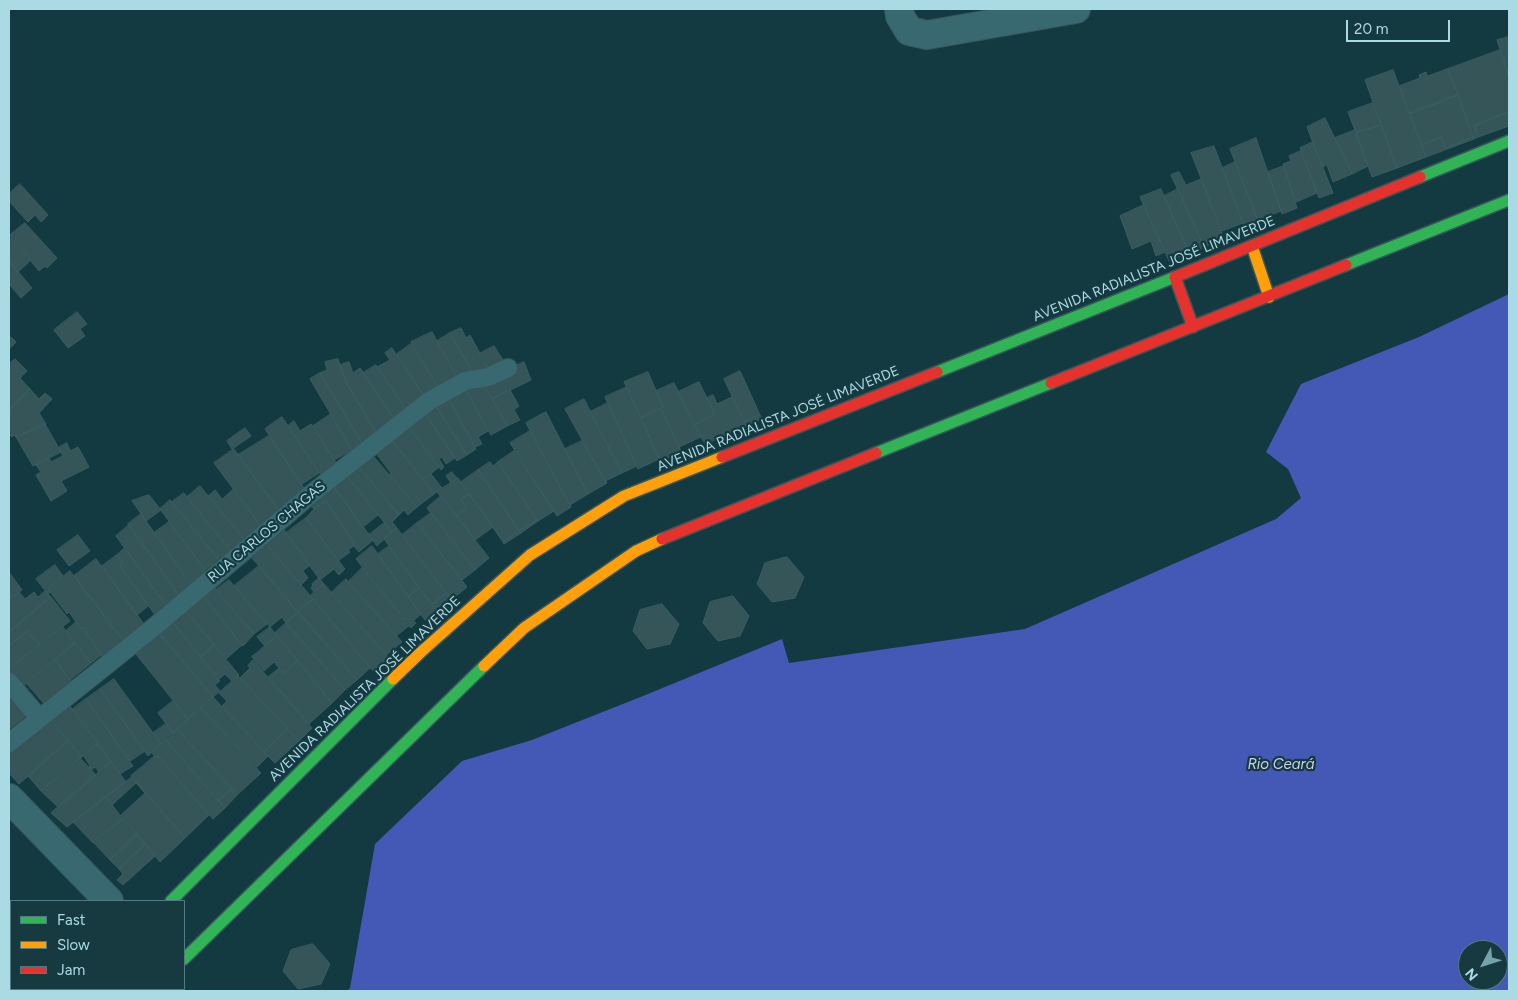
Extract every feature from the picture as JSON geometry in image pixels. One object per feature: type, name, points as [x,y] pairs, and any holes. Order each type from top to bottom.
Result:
[{"type":"main road","name":"AVENIDA RADIALISTA JOSÉ LIMAVERDE","points":[[172,900],[421,652],[530,554],[624,496],[1175,277],[1509,141]]},
{"type":"main road","points":[[185,958],[508,642],[524,628],[636,551],[1509,200]]},
{"type":"main road","points":[[1252,246],[1269,296]]},
{"type":"main road","points":[[1175,277],[1193,327]]},
{"type":"street","points":[[899,9],[900,16],[910,31],[927,35],[1076,9]]},
{"type":"street","points":[[9,798],[108,900]]},
{"type":"lane","name":"RUA CARLOS CHAGAS","points":[[9,742],[159,623],[310,495],[429,401],[465,381],[488,377],[508,368]]},
{"type":"lane","points":[[9,682],[39,718]]},
{"type":"water","name":"Rio Ceará","points":[[1509,294],[1509,991],[347,991],[350,988],[375,844],[462,761],[532,740],[782,639],[789,663],[1025,629],[1276,519],[1301,498],[1288,469],[1266,452],[1301,384],[1419,337]]},
{"type":"building","points":[[1509,37],[1509,78],[1497,40]]},
{"type":"building","points":[[1500,50],[1509,78],[1509,112],[1474,126],[1478,137],[1474,139],[1448,69]]},
{"type":"building","points":[[1448,69],[1458,95],[1409,114],[1399,86],[1420,78],[1419,75],[1426,72],[1427,76]]},
{"type":"building","points":[[1393,70],[1426,157],[1397,168],[1365,80]]},
{"type":"building","points":[[1458,95],[1473,137],[1445,148],[1442,137],[1422,145],[1409,114]]},
{"type":"building","points":[[1373,103],[1381,125],[1356,133],[1348,112]]},
{"type":"building","points":[[1509,112],[1509,126],[1478,137],[1474,126]]},
{"type":"building","points":[[1325,118],[1352,174],[1333,182],[1327,165],[1322,167],[1307,127]]},
{"type":"building","points":[[1381,125],[1397,168],[1372,177],[1356,133]]},
{"type":"building","points":[[1355,130],[1368,166],[1352,174],[1335,138]]},
{"type":"building","points":[[1442,137],[1445,148],[1473,137],[1474,139],[1426,157],[1422,145]]},
{"type":"building","points":[[1256,138],[1281,211],[1258,220],[1230,149]]},
{"type":"building","points":[[1313,142],[1333,193],[1319,198],[1300,148]]},
{"type":"building","points":[[1214,146],[1243,223],[1222,231],[1191,153]]},
{"type":"building","points":[[1301,151],[1317,193],[1296,202],[1283,164],[1291,161],[1289,156]]},
{"type":"building","points":[[1235,162],[1259,223],[1245,228],[1222,168]]},
{"type":"building","points":[[1284,166],[1297,208],[1282,214],[1268,172]]},
{"type":"building","points":[[1179,172],[1186,185],[1201,179],[1224,239],[1204,247],[1171,175]]},
{"type":"building","points":[[20,184],[48,215],[41,222],[35,215],[28,222],[9,201],[9,194]]},
{"type":"building","points":[[1161,189],[1189,253],[1169,261],[1140,197]]},
{"type":"building","points":[[1178,189],[1204,247],[1189,253],[1164,196]]},
{"type":"building","points":[[1144,205],[1165,252],[1156,256],[1151,241],[1132,249],[1120,216]]},
{"type":"building","points":[[25,223],[57,258],[47,268],[45,266],[39,271],[10,235]]},
{"type":"building","points":[[12,236],[31,260],[18,272],[9,261],[9,239]]},
{"type":"building","points":[[9,261],[32,288],[21,298],[9,284]]},
{"type":"building","points":[[77,312],[87,324],[80,329],[85,336],[68,348],[54,330]]},
{"type":"building","points":[[461,328],[466,338],[470,335],[489,370],[475,377],[450,333]]},
{"type":"building","points":[[432,332],[458,380],[440,391],[411,342]]},
{"type":"building","points":[[450,333],[471,370],[457,377],[437,341]]},
{"type":"building","points":[[11,337],[16,342],[9,349],[9,339]]},
{"type":"building","points":[[411,344],[439,389],[425,398],[397,354]]},
{"type":"building","points":[[494,346],[505,363],[491,375],[479,354]]},
{"type":"building","points":[[392,348],[424,397],[405,408],[377,367],[390,360],[385,353]]},
{"type":"building","points":[[15,359],[27,371],[20,378],[30,389],[9,410],[9,364]]},
{"type":"building","points":[[338,359],[345,380],[377,435],[362,443],[320,373],[327,370],[325,362]]},
{"type":"building","points":[[349,362],[353,373],[360,368],[397,423],[377,435],[345,380],[340,365]]},
{"type":"building","points":[[524,362],[531,380],[492,399],[482,381]]},
{"type":"building","points":[[376,365],[409,414],[397,423],[363,373]]},
{"type":"building","points":[[740,371],[760,415],[744,422],[724,379]]},
{"type":"building","points":[[648,372],[663,407],[641,418],[624,382]]},
{"type":"building","points":[[320,373],[362,443],[352,450],[310,379]]},
{"type":"building","points":[[482,380],[507,426],[491,435],[464,387]]},
{"type":"building","points":[[699,382],[715,414],[694,425],[678,392]]},
{"type":"building","points":[[674,383],[701,437],[679,447],[661,408],[663,407],[656,391]]},
{"type":"building","points":[[463,385],[488,431],[478,437],[482,444],[475,447],[446,394]]},
{"type":"building","points":[[627,387],[659,459],[638,469],[605,397]]},
{"type":"building","points":[[30,389],[39,399],[45,393],[52,399],[39,413],[46,424],[12,437],[9,434],[9,410]]},
{"type":"building","points":[[510,390],[519,406],[514,410],[520,420],[507,426],[492,399]]},
{"type":"building","points":[[446,394],[476,449],[467,455],[433,402]]},
{"type":"building","points":[[713,395],[717,404],[732,397],[746,426],[705,444],[694,425],[715,414],[707,398]]},
{"type":"building","points":[[584,399],[622,473],[605,481],[565,409]]},
{"type":"building","points":[[433,402],[467,455],[457,461],[422,408]]},
{"type":"building","points":[[608,403],[637,466],[622,473],[590,412]]},
{"type":"building","points":[[422,408],[455,458],[446,464],[442,457],[439,459],[444,467],[441,470],[404,421]]},
{"type":"building","points":[[661,408],[681,451],[661,462],[641,418]]},
{"type":"building","points":[[546,412],[588,494],[570,505],[526,423]]},
{"type":"building","points":[[331,414],[352,450],[334,460],[313,426]]},
{"type":"building","points":[[760,415],[762,419],[746,426],[744,422]]},
{"type":"building","points":[[282,417],[319,473],[302,484],[265,429]]},
{"type":"building","points":[[294,421],[300,431],[311,424],[337,464],[321,475],[288,426]]},
{"type":"building","points":[[406,423],[439,467],[423,480],[389,436]]},
{"type":"building","points":[[45,424],[61,452],[33,466],[16,437]]},
{"type":"building","points":[[245,428],[251,436],[232,449],[227,441]]},
{"type":"building","points":[[530,431],[571,507],[557,516],[510,443]]},
{"type":"building","points":[[269,436],[306,491],[279,511],[238,455]]},
{"type":"building","points":[[389,436],[434,494],[417,507],[389,475],[391,473],[373,449]]},
{"type":"building","points":[[582,441],[607,483],[588,494],[565,449]]},
{"type":"building","points":[[67,443],[70,451],[78,447],[89,467],[61,481],[67,491],[51,501],[36,475],[41,472],[36,465],[49,458],[51,462],[63,456],[58,448]]},
{"type":"building","points":[[234,449],[279,511],[260,525],[214,463]]},
{"type":"building","points":[[514,451],[554,511],[538,521],[498,462]]},
{"type":"building","points":[[373,456],[417,507],[408,515],[404,510],[399,515],[359,467]]},
{"type":"building","points":[[490,462],[493,466],[498,462],[537,520],[519,531],[478,470]]},
{"type":"building","points":[[359,467],[399,515],[392,522],[397,528],[392,532],[347,476]]},
{"type":"building","points":[[478,470],[519,531],[503,542],[461,482]]},
{"type":"building","points":[[452,472],[457,478],[451,483],[446,476]]},
{"type":"building","points":[[431,474],[442,488],[434,494],[423,480]]},
{"type":"building","points":[[347,476],[378,515],[363,527],[333,486]]},
{"type":"building","points":[[458,478],[469,494],[461,499],[467,508],[456,515],[437,492]]},
{"type":"building","points":[[200,486],[246,542],[232,553],[187,497]]},
{"type":"building","points":[[333,486],[373,540],[359,552],[326,501],[314,509],[309,504]]},
{"type":"building","points":[[234,489],[260,525],[244,539],[208,496],[215,490],[222,499]]},
{"type":"building","points":[[184,493],[230,550],[218,559],[172,502]]},
{"type":"building","points":[[469,494],[493,527],[475,540],[456,515],[467,508],[461,499]]},
{"type":"building","points":[[149,495],[161,510],[146,521],[132,501]]},
{"type":"building","points":[[441,496],[489,558],[475,570],[427,508]]},
{"type":"building","points":[[170,500],[218,559],[205,570],[160,509]]},
{"type":"building","points":[[326,501],[355,545],[348,550],[350,552],[338,561],[306,518],[314,509]]},
{"type":"building","points":[[431,513],[475,570],[462,580],[417,523]]},
{"type":"building","points":[[141,514],[191,584],[178,594],[128,524]]},
{"type":"building","points":[[306,518],[345,569],[339,575],[334,569],[320,580],[286,533]]},
{"type":"building","points":[[537,520],[521,533],[519,531]]},
{"type":"building","points":[[169,522],[208,574],[193,585],[154,533]]},
{"type":"building","points":[[384,523],[392,532],[377,546],[369,535]]},
{"type":"building","points":[[417,523],[467,587],[451,600],[402,535]]},
{"type":"building","points":[[129,525],[178,594],[165,605],[116,536]]},
{"type":"building","points":[[397,528],[446,593],[432,605],[384,539]]},
{"type":"building","points":[[284,530],[310,565],[303,571],[308,578],[301,585],[267,545]]},
{"type":"building","points":[[519,531],[521,533],[504,544],[503,542]]},
{"type":"building","points":[[78,535],[90,551],[69,566],[57,550]]},
{"type":"building","points":[[267,545],[313,599],[298,612],[252,558]]},
{"type":"building","points":[[372,546],[421,614],[413,621],[416,623],[411,628],[356,559]]},
{"type":"building","points":[[389,546],[419,588],[408,597],[378,554]]},
{"type":"building","points":[[125,548],[169,610],[158,619],[120,566],[123,563],[117,555]]},
{"type":"building","points":[[117,555],[123,563],[120,566],[148,606],[137,615],[102,566]]},
{"type":"building","points":[[787,557],[804,577],[795,598],[772,602],[757,584],[765,563]]},
{"type":"building","points":[[96,559],[146,627],[125,643],[74,576]]},
{"type":"building","points":[[55,565],[63,576],[48,589],[50,592],[48,594],[36,579]]},
{"type":"building","points":[[259,566],[298,612],[286,623],[282,617],[270,627],[234,586]]},
{"type":"building","points":[[362,568],[410,625],[396,636],[348,582]]},
{"type":"building","points":[[70,571],[125,643],[104,659],[83,627],[81,629],[69,612],[67,614],[48,589]]},
{"type":"building","points":[[9,572],[22,590],[9,599]]},
{"type":"building","points":[[319,578],[324,584],[314,592],[311,588],[312,584]]},
{"type":"building","points":[[346,579],[402,642],[386,655],[331,593]]},
{"type":"building","points":[[229,580],[267,624],[254,634],[216,590]]},
{"type":"building","points":[[324,584],[389,658],[373,671],[310,596]]},
{"type":"building","points":[[212,585],[254,634],[243,646],[202,594]]},
{"type":"building","points":[[419,588],[436,611],[425,620],[408,597]]},
{"type":"building","points":[[45,591],[51,597],[9,632],[9,599],[19,592],[25,599],[34,592],[38,597]]},
{"type":"building","points":[[446,593],[451,600],[436,611],[432,605]]},
{"type":"building","points":[[203,596],[242,645],[226,659],[186,611]]},
{"type":"building","points":[[733,596],[749,616],[740,636],[718,641],[703,623],[710,602]]},
{"type":"building","points":[[51,597],[70,621],[39,645],[28,631],[9,646],[9,632]]},
{"type":"building","points":[[313,599],[370,668],[357,680],[298,612]]},
{"type":"building","points":[[662,604],[679,624],[670,644],[647,649],[633,631],[640,610]]},
{"type":"building","points":[[186,611],[214,645],[201,657],[173,623]]},
{"type":"building","points":[[298,612],[357,680],[345,690],[286,623]]},
{"type":"building","points":[[76,622],[81,629],[83,627],[101,655],[91,663],[66,631]]},
{"type":"building","points":[[173,623],[220,681],[215,685],[220,691],[213,697],[160,634]]},
{"type":"building","points":[[286,623],[345,690],[332,703],[275,633]]},
{"type":"building","points":[[63,627],[75,643],[19,690],[9,677],[9,669]]},
{"type":"building","points":[[270,627],[277,636],[265,646],[257,637]]},
{"type":"building","points":[[28,631],[39,645],[9,669],[9,646]]},
{"type":"building","points":[[160,634],[213,697],[188,719],[136,654]]},
{"type":"building","points":[[277,636],[298,661],[283,673],[274,662],[264,671],[252,657]]},
{"type":"building","points":[[75,643],[91,663],[70,680],[55,660]]},
{"type":"building","points":[[214,645],[239,675],[232,681],[225,674],[219,679],[201,657]]},
{"type":"building","points":[[55,660],[73,684],[46,706],[27,684]]},
{"type":"building","points":[[253,660],[312,728],[299,741],[240,678],[250,668],[248,666]]},
{"type":"building","points":[[298,661],[332,703],[309,724],[268,677],[279,668],[283,673]]},
{"type":"building","points":[[238,676],[288,729],[264,752],[222,706],[227,701],[219,693]]},
{"type":"building","points":[[114,679],[161,744],[148,756],[100,689]]},
{"type":"building","points":[[9,687],[31,712],[9,729]]},
{"type":"building","points":[[100,689],[145,751],[130,761],[86,699]]},
{"type":"building","points":[[213,697],[268,756],[257,767],[201,708]]},
{"type":"building","points":[[86,699],[133,766],[120,774],[73,709]]},
{"type":"building","points":[[173,701],[188,719],[173,733],[158,713]]},
{"type":"building","points":[[70,706],[98,744],[82,757],[52,721]]},
{"type":"building","points":[[201,708],[261,773],[237,795],[177,729]]},
{"type":"building","points":[[52,721],[68,741],[19,784],[9,773],[9,755]]},
{"type":"building","points":[[166,724],[173,733],[161,744],[153,733]]},
{"type":"building","points":[[177,729],[232,789],[218,801],[165,739]]},
{"type":"building","points":[[288,729],[299,741],[275,763],[264,752]]},
{"type":"building","points":[[165,739],[225,808],[213,819],[158,756],[156,758],[152,753]]},
{"type":"building","points":[[68,741],[82,757],[41,791],[28,776]]},
{"type":"building","points":[[98,744],[111,762],[99,772],[95,767],[91,770],[84,756]]},
{"type":"building","points":[[155,756],[156,758],[158,756],[209,815],[185,838],[131,776]]},
{"type":"building","points":[[81,759],[96,775],[58,807],[41,791]]},
{"type":"building","points":[[111,762],[126,782],[67,827],[51,813]]},
{"type":"building","points":[[132,777],[185,838],[160,862],[121,815],[145,793],[136,783],[112,805],[106,797]]},
{"type":"building","points":[[232,789],[237,795],[225,808],[218,801]]},
{"type":"building","points":[[106,797],[123,819],[93,843],[73,822]]},
{"type":"building","points":[[123,819],[137,834],[110,860],[93,842]]},
{"type":"building","points":[[137,834],[145,844],[119,869],[110,860]]},
{"type":"building","points":[[145,844],[155,856],[123,885],[117,880],[123,874],[119,869]]},
{"type":"building","points":[[313,944],[330,964],[321,984],[298,989],[283,971],[291,950]]},
{"type":"traffic: fast","points":[[1420,177],[1509,141]]},
{"type":"traffic: fast","points":[[1346,265],[1509,200]]},
{"type":"traffic: fast","points":[[937,372],[1175,277]]},
{"type":"traffic: fast","points":[[876,453],[1051,383]]},
{"type":"traffic: fast","points":[[185,958],[484,666]]},
{"type":"traffic: fast","points":[[172,900],[393,679]]},
{"type":"traffic: slow","points":[[1252,246],[1269,297]]},
{"type":"traffic: slow","points":[[393,679],[530,555],[624,496],[722,457]]},
{"type":"traffic: slow","points":[[484,666],[524,628],[636,551],[662,539]]},
{"type":"traffic: jam","points":[[1175,277],[1420,177]]},
{"type":"traffic: jam","points":[[1051,383],[1346,265]]},
{"type":"traffic: jam","points":[[1175,277],[1193,327]]},
{"type":"traffic: jam","points":[[722,457],[937,372]]},
{"type":"traffic: jam","points":[[662,539],[876,453]]}]
